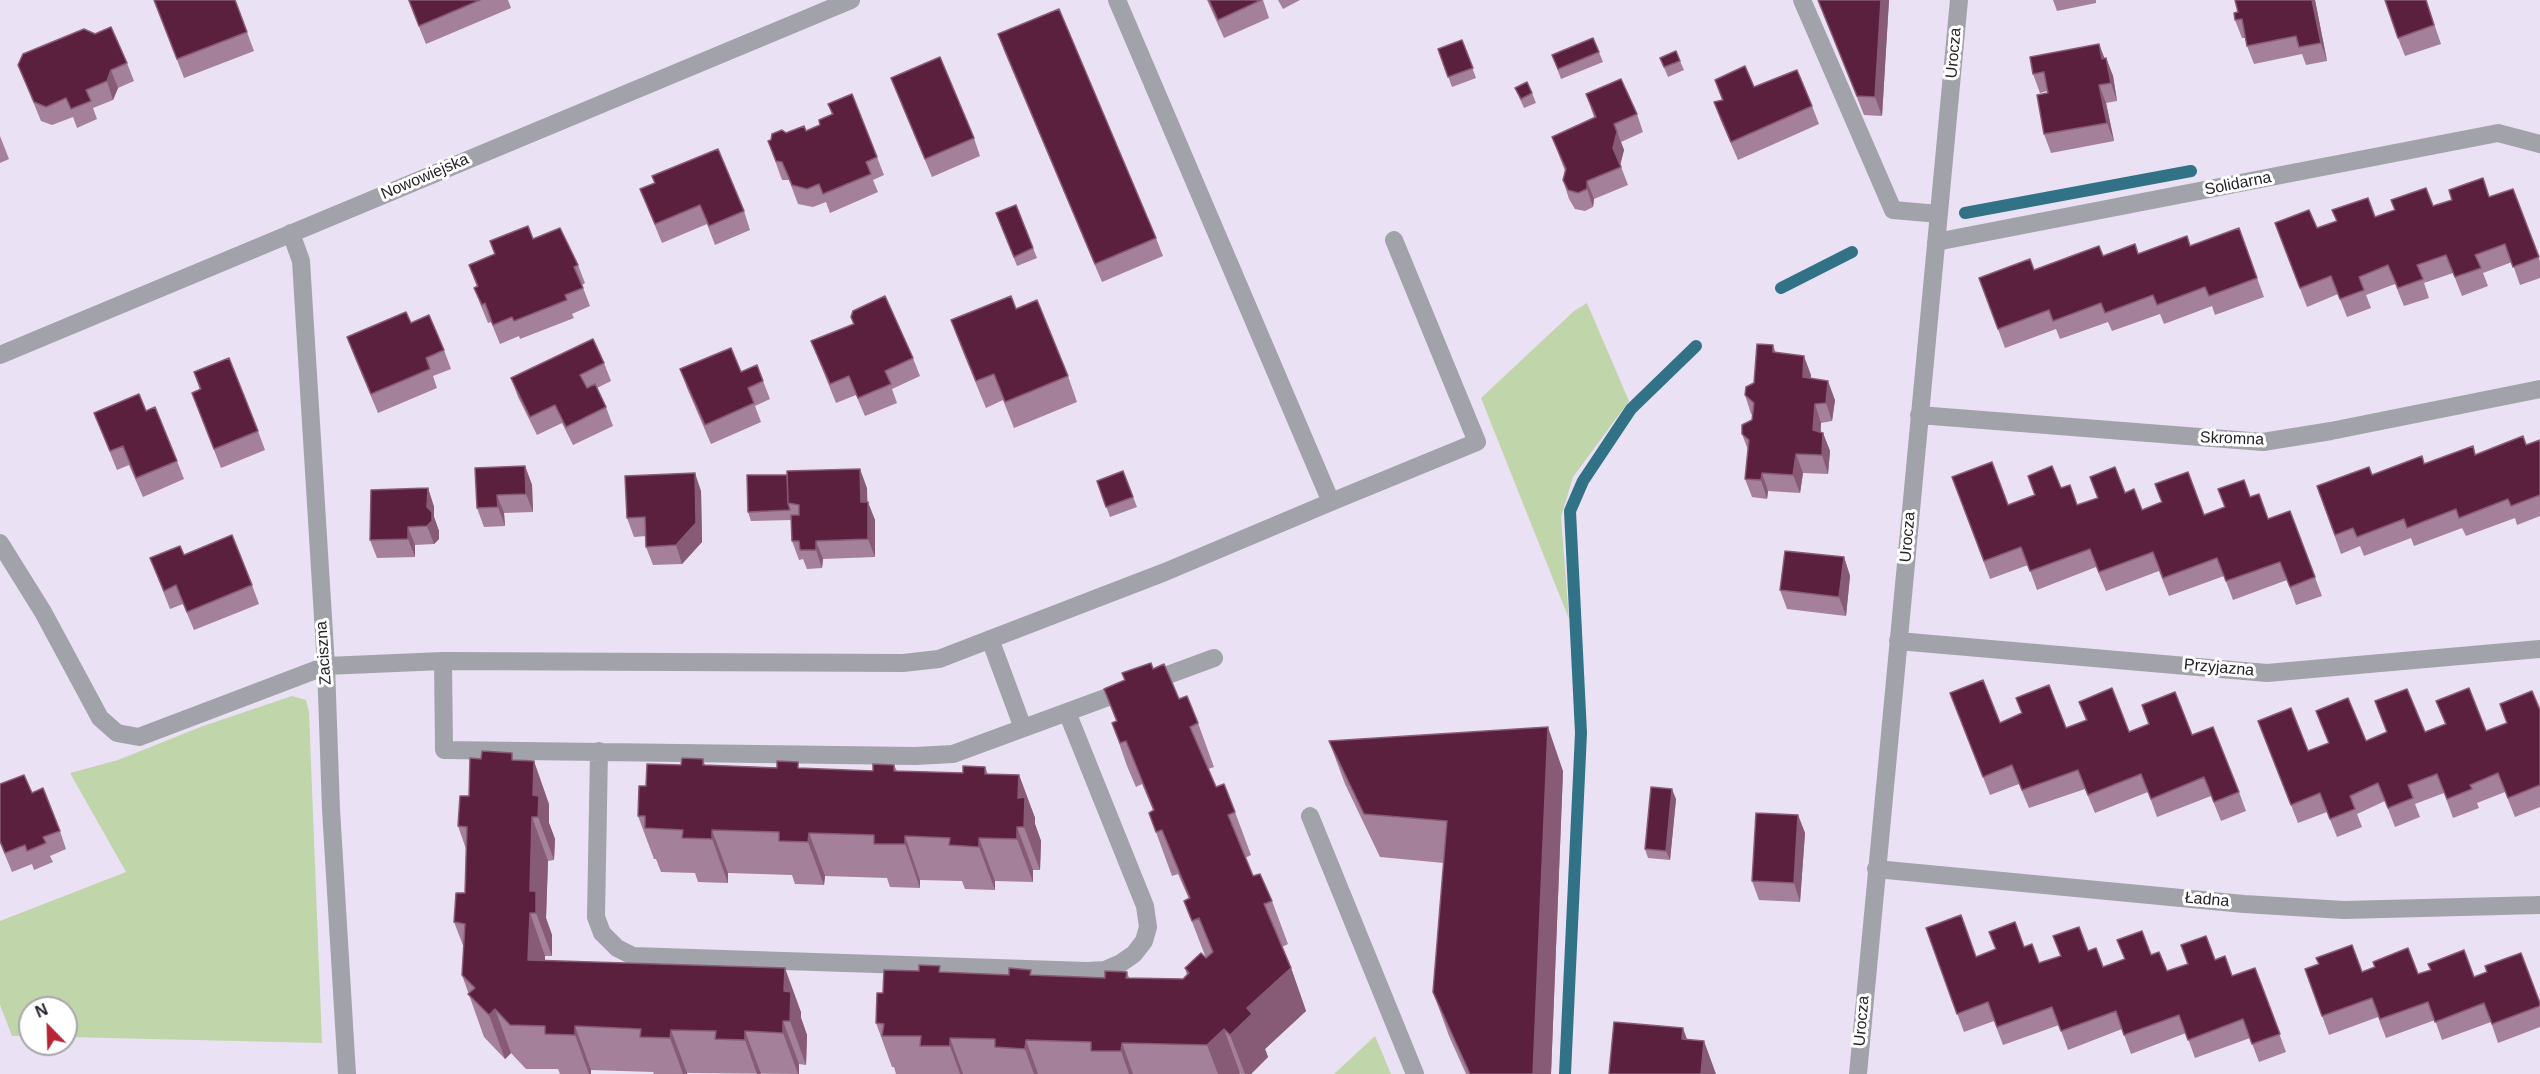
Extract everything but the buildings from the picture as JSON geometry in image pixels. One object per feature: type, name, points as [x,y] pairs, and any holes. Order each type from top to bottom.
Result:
[{"type":"street","name":"Nowowiejska","points":[[0,355],[851,0]]},
{"type":"street","points":[[1117,0],[1331,502]]},
{"type":"street","points":[[1802,0],[1893,210],[1939,214]]},
{"type":"street","name":"Urocza","points":[[1858,1074],[1959,0]]},
{"type":"street","name":"Solidarna","points":[[1936,242],[2498,134],[2540,144]]},
{"type":"street","name":"Zaciszna","points":[[291,233],[300,261],[326,666],[331,809],[347,1074]]},
{"type":"street","points":[[0,543],[43,612],[100,718],[117,733],[139,737],[326,666],[443,661],[903,663],[939,659],[1166,572],[1477,442],[1395,240]]},
{"type":"street","name":"Skromna","points":[[1919,415],[2263,442],[2343,429],[2540,389]]},
{"type":"street","points":[[990,639],[1023,728]]},
{"type":"street","name":"Przyjazna","points":[[1898,641],[2267,673],[2540,649]]},
{"type":"street","points":[[443,661],[444,750],[953,754],[1214,658]]},
{"type":"street","points":[[599,751],[596,918],[602,933],[617,948],[633,956],[1087,972],[1105,970],[1128,959],[1144,941],[1148,927],[1145,906],[1067,712]]},
{"type":"street","points":[[1310,816],[1415,1074]]},
{"type":"street","name":"Ładna","points":[[1876,869],[2244,904],[2344,910],[2540,905]]},
{"type":"green space","points":[[1587,303],[1629,401],[1573,477],[1561,517],[1569,619],[1481,398],[1574,311]]},
{"type":"green space","points":[[292,696],[306,700],[309,712],[322,1043],[78,1037],[78,996],[18,996],[18,1036],[12,1036],[0,1005],[0,921],[126,872],[70,773],[118,760],[203,726]]},
{"type":"green space","points":[[1375,1036],[1391,1074],[1334,1074]]},
{"type":"waterway","points":[[1965,213],[2191,171]]},
{"type":"waterway","points":[[1781,288],[1852,252]]},
{"type":"waterway","points":[[1565,1074],[1581,733],[1570,511],[1583,481],[1631,409],[1696,346]]}]
